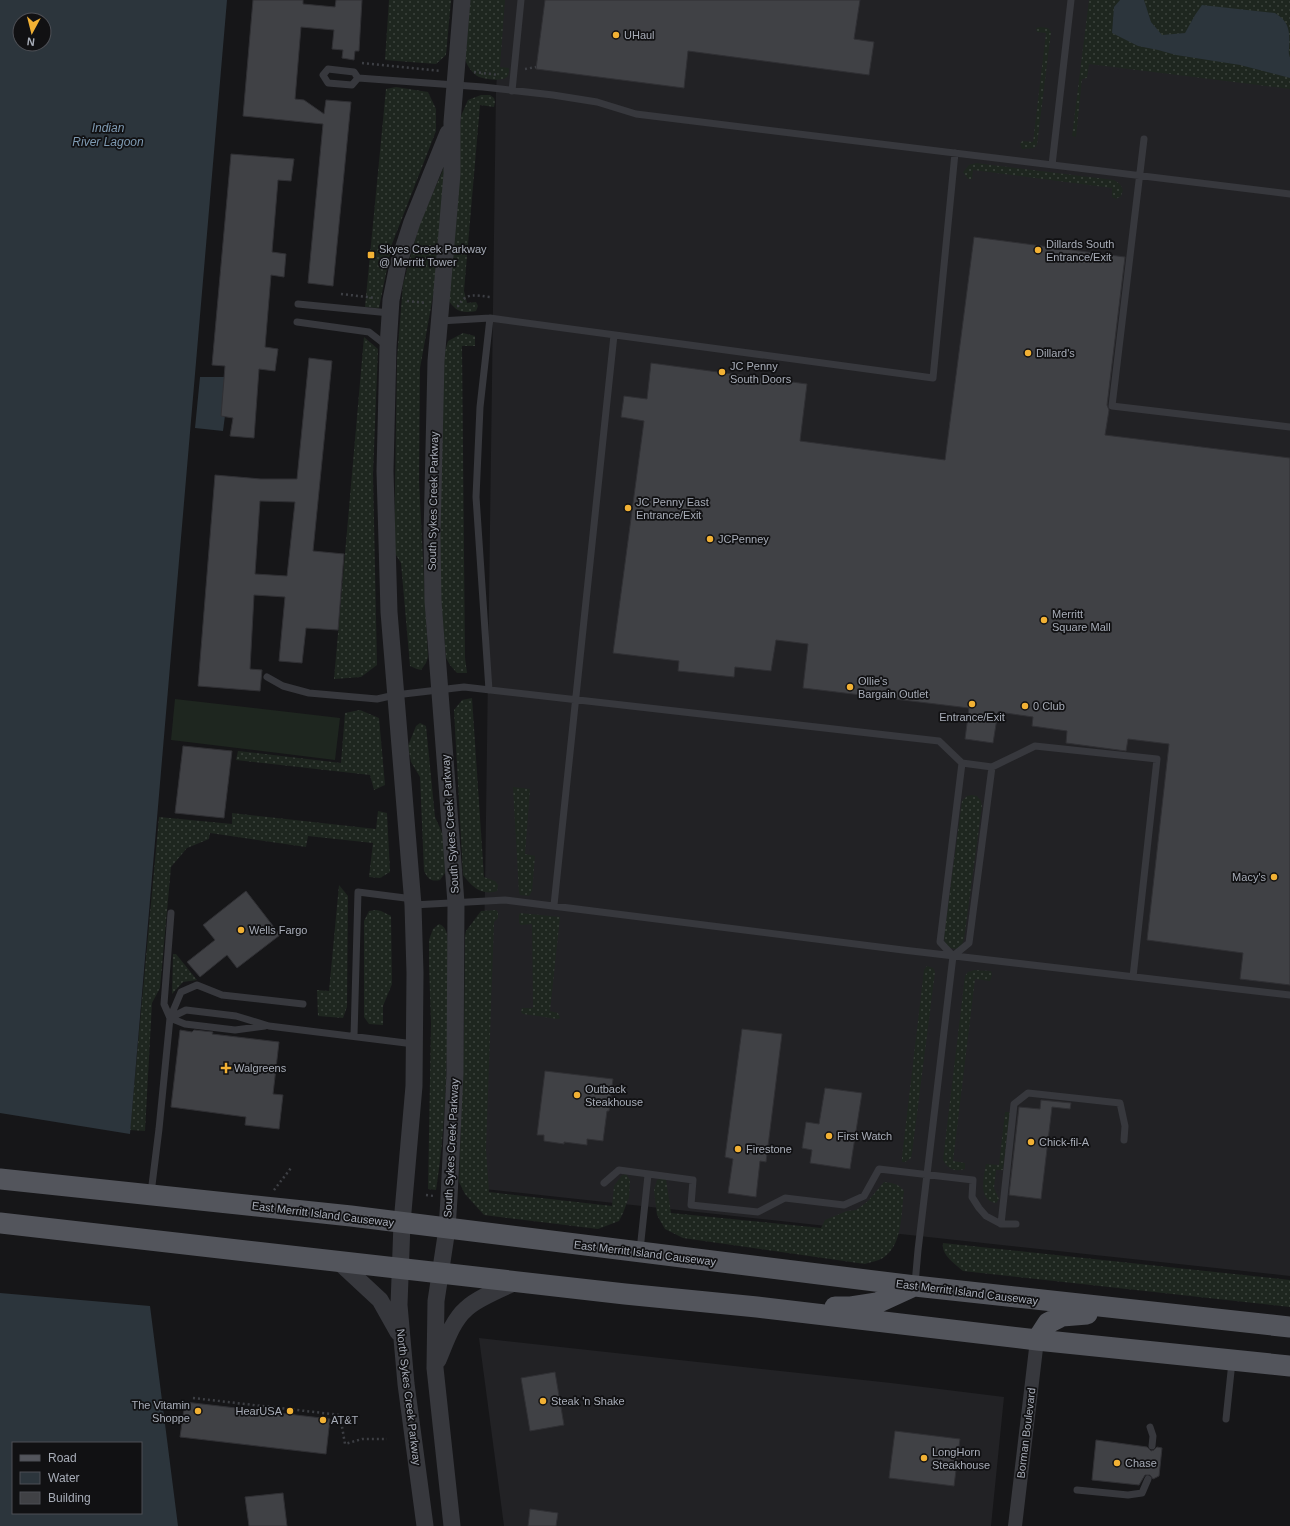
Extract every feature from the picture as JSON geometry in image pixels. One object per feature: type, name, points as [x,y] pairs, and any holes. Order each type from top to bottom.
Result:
[{"type":"main road","name":"East Merritt Island Causeway","points":[[0,1179],[351,1216],[639,1253],[915,1286],[1290,1327]]},
{"type":"main road","points":[[0,1223],[625,1294],[757,1306],[1037,1340],[1290,1366]]},
{"type":"main road","points":[[757,1306],[851,1307],[877,1303],[915,1286]]},
{"type":"main road","points":[[1037,1340],[1048,1323],[1062,1316],[1141,1311]]},
{"type":"street","name":"South Sykes Creek Parkway","points":[[452,1526],[435,1368],[436,1301],[447,1229],[455,1072],[456,903],[433,601],[432,536],[436,361],[452,174],[452,122],[462,0]]},
{"type":"street","name":"South Sykes Creek Parkway","points":[[401,1268],[402,1223],[414,1086],[415,973],[413,902],[389,612],[385,471],[388,346],[391,306],[398,265],[412,222],[432,176],[452,122]]},
{"type":"street","points":[[338,1261],[380,1300],[401,1337]]},
{"type":"street","name":"North Sykes Creek Parkway","points":[[401,1268],[399,1306],[401,1337],[425,1526]]},
{"type":"street","points":[[435,1368],[451,1330],[466,1308],[518,1281]]},
{"type":"street","name":"Borman Boulevard","points":[[1015,1526],[1037,1340]]},
{"type":"lane","points":[[512,91],[521,0]]},
{"type":"lane","points":[[1052,165],[1071,0]]},
{"type":"lane","points":[[328,69],[354,72],[358,78],[352,85],[328,83],[320,75],[328,69]]},
{"type":"lane","points":[[358,78],[512,91],[597,102],[636,114],[1290,194]]},
{"type":"lane","points":[[1144,139],[1112,406],[1290,427]]},
{"type":"lane","points":[[441,312],[933,378],[955,153]]},
{"type":"lane","points":[[298,304],[391,306]]},
{"type":"lane","points":[[489,690],[476,497],[480,407],[490,318]]},
{"type":"lane","points":[[297,322],[369,332],[388,346]]},
{"type":"lane","points":[[554,905],[614,335]]},
{"type":"lane","points":[[267,677],[282,686],[309,693],[377,699],[395,695],[464,687],[939,741],[962,763],[992,767],[1035,746],[1157,759],[1133,977]]},
{"type":"lane","points":[[953,956],[940,942],[962,763]]},
{"type":"lane","points":[[915,1286],[926,1174],[953,956],[970,943],[992,767]]},
{"type":"lane","points":[[354,1036],[358,892],[413,902],[456,903],[506,900],[554,905],[953,956],[1290,995]]},
{"type":"lane","points":[[171,914],[164,1004],[170,1018],[185,1024],[235,1030],[269,1026]]},
{"type":"lane","points":[[151,1195],[170,1018],[181,992],[197,985],[222,995],[303,1004]]},
{"type":"lane","points":[[170,1018],[186,1010],[236,1016],[269,1026],[414,1044]]},
{"type":"lane","points":[[1001,1224],[1014,1104],[1028,1093],[1120,1103],[1125,1126],[1124,1140]]},
{"type":"lane","points":[[604,1182],[619,1170],[693,1180],[691,1205],[758,1212],[785,1198],[844,1205],[864,1196],[879,1169],[973,1180],[972,1197],[978,1208],[986,1216],[1001,1224],[1016,1224]]},
{"type":"lane","points":[[639,1253],[648,1175]]},
{"type":"lane","points":[[1226,1419],[1232,1360]]},
{"type":"lane","points":[[1150,1427],[1153,1436],[1152,1446]]},
{"type":"lane","points":[[1077,1490],[1128,1495],[1142,1493],[1148,1479]]},
{"type":"path","points":[[362,63],[442,71]]},
{"type":"path","points":[[520,70],[536,67]]},
{"type":"path","points":[[474,72],[499,75]]},
{"type":"path","points":[[340,294],[391,306],[441,312],[458,306],[463,298],[468,296],[492,297]]},
{"type":"path","points":[[271,1189],[275,1190],[291,1168]]},
{"type":"path","points":[[426,1195],[435,1196]]},
{"type":"path","points":[[193,1398],[340,1415],[345,1444],[362,1439],[387,1439]]},
{"type":"shaded area","points":[[389,0],[451,0],[446,55],[436,64],[385,60]]},
{"type":"shaded area","points":[[470,0],[505,0],[500,67],[509,68],[509,73],[505,79],[494,80],[479,77],[471,70],[465,60]]},
{"type":"shaded area","points":[[503,0],[1290,0],[1290,1276],[484,1189],[479,1152],[485,890],[496,89]]},
{"type":"shaded area","points":[[1089,0],[1290,0],[1290,89],[1089,64],[1087,78],[1082,79],[1076,137],[1072,136]]},
{"type":"shaded area","points":[[1036,28],[1048,28],[1051,32],[1037,145],[1034,148],[1022,149],[1020,144],[1022,141],[1033,142],[1046,33],[1037,32]]},
{"type":"shaded area","points":[[396,87],[428,92],[436,109],[436,131],[392,244],[379,308],[365,307],[386,89]]},
{"type":"shaded area","points":[[481,95],[490,95],[494,98],[495,102],[494,107],[480,105],[464,291],[467,303],[476,302],[478,306],[476,311],[462,312],[456,309],[447,298],[461,116],[468,100]]},
{"type":"shaded area","points":[[446,163],[435,285],[420,368],[419,481],[428,657],[421,670],[410,666],[401,563],[394,552],[397,358],[403,284],[420,222]]},
{"type":"shaded area","points":[[976,163],[1114,180],[1120,184],[1123,190],[1121,196],[1116,199],[1112,197],[1112,188],[973,170],[972,179],[968,179],[963,172],[969,165]]},
{"type":"shaded area","points":[[463,333],[475,336],[475,346],[462,346],[465,658],[467,673],[457,673],[446,658],[440,591],[439,543],[442,361],[448,341]]},
{"type":"shaded area","points":[[364,337],[378,349],[373,474],[377,665],[361,677],[334,679]]},
{"type":"shaded area","points":[[472,698],[484,877],[495,881],[498,885],[497,891],[492,892],[482,891],[474,887],[463,875],[454,710],[462,700]]},
{"type":"shaded area","points":[[175,699],[340,718],[335,760],[171,740]]},
{"type":"shaded area","points":[[360,710],[379,718],[385,785],[374,790],[370,775],[236,760],[238,751],[341,763],[345,713]]},
{"type":"shaded area","points":[[420,723],[426,726],[435,817],[444,837],[445,873],[440,880],[437,881],[430,879],[424,871],[420,777],[411,762],[408,746],[416,726]]},
{"type":"shaded area","points":[[513,787],[530,789],[525,854],[535,856],[532,891],[529,896],[520,895],[519,892]]},
{"type":"shaded area","points":[[967,796],[977,796],[981,801],[982,806],[964,939],[962,945],[956,949],[945,945],[944,936],[962,801]]},
{"type":"shaded area","points":[[378,811],[387,813],[390,872],[380,878],[369,877],[373,843],[308,836],[306,847],[210,833],[209,839],[187,848],[171,867],[160,988],[152,1003],[145,1131],[130,1130],[159,817],[232,824],[232,813],[376,829]]},
{"type":"shaded area","points":[[339,885],[348,896],[347,1007],[343,1018],[318,1016],[317,990],[329,991]]},
{"type":"shaded area","points":[[376,910],[391,916],[392,984],[383,1006],[383,1025],[369,1024],[364,1017],[364,921],[369,911]]},
{"type":"shaded area","points":[[496,910],[498,912],[498,918],[494,922],[486,1149],[489,1192],[612,1206],[614,1186],[622,1175],[626,1174],[630,1180],[629,1197],[619,1221],[598,1229],[484,1215],[465,1194],[459,1182],[464,1031],[465,936],[466,931],[481,911]]},
{"type":"shaded area","points":[[520,913],[560,917],[550,1011],[558,1013],[560,1018],[558,1019],[523,1014],[521,1012],[522,1008],[533,1008],[532,924],[521,925],[519,923]]},
{"type":"shaded area","points":[[439,924],[445,929],[448,942],[447,1036],[443,1129],[436,1190],[428,1189],[431,1024],[429,940],[433,929]]},
{"type":"shaded area","points":[[173,954],[176,954],[197,980],[183,982],[172,994]]},
{"type":"shaded area","points":[[927,966],[933,968],[935,972],[912,1153],[911,1158],[905,1162],[902,1162],[924,970]]},
{"type":"shaded area","points":[[974,970],[991,971],[992,975],[990,981],[975,979],[953,1161],[965,1163],[965,1169],[955,1170],[949,1168],[943,1160],[965,976],[968,972]]},
{"type":"shaded area","points":[[1005,1112],[1010,1112],[1003,1170],[996,1170],[994,1188],[999,1199],[996,1203],[990,1201],[986,1197],[984,1193],[983,1181],[986,1164],[999,1165]]},
{"type":"shaded area","points":[[662,1178],[666,1179],[671,1213],[821,1228],[825,1220],[847,1211],[856,1210],[868,1201],[884,1182],[896,1184],[904,1191],[898,1237],[890,1252],[883,1258],[865,1264],[683,1238],[665,1229],[657,1215],[654,1190],[657,1180]]},
{"type":"shaded area","points":[[943,1243],[1290,1280],[1290,1307],[963,1271],[946,1255]]},
{"type":"shaded area","points":[[479,1338],[891,1383],[1004,1397],[991,1526],[504,1526]]},
{"type":"water","name":"Indian River Lagoon","points":[[0,0],[227,0],[130,1134],[0,1113]]},
{"type":"water","points":[[1120,0],[1144,0],[1151,22],[1162,35],[1185,33],[1202,5],[1275,13],[1284,20],[1288,28],[1290,78],[1240,65],[1176,55],[1138,46],[1112,33],[1114,7]]},
{"type":"water","points":[[200,377],[230,377],[223,431],[195,428]]},
{"type":"water","points":[[0,1293],[150,1306],[178,1526],[0,1526]]},
{"type":"building","points":[[253,0],[303,0],[303,4],[335,7],[336,0],[362,0],[359,51],[355,51],[354,60],[342,58],[343,50],[332,49],[334,30],[301,27],[295,99],[304,100],[324,114],[326,100],[351,102],[333,286],[308,283],[323,124],[243,116]]},
{"type":"building","points":[[545,0],[860,0],[854,39],[874,42],[869,75],[688,51],[684,88],[536,69]]},
{"type":"building","points":[[231,154],[294,159],[291,181],[278,180],[272,252],[286,254],[284,277],[271,275],[265,347],[278,349],[275,371],[259,369],[254,438],[230,436],[233,418],[221,416],[225,366],[212,365]]},
{"type":"building","name":"Merritt Square Mall","points":[[974,237],[1125,257],[1107,405],[1109,410],[1105,435],[1290,458],[1290,985],[1240,979],[1243,953],[1147,940],[1169,744],[1128,739],[1126,751],[1066,743],[1067,731],[1032,726],[1033,717],[998,712],[993,743],[965,739],[969,708],[803,688],[808,644],[776,640],[771,671],[735,667],[734,677],[678,671],[679,661],[613,653],[644,421],[621,417],[624,396],[647,399],[651,363],[807,384],[800,441],[945,460]]},
{"type":"building","points":[[309,358],[332,361],[313,551],[344,554],[338,630],[306,628],[302,663],[279,661],[285,597],[254,595],[250,669],[262,670],[260,691],[198,686],[215,475],[261,479],[297,479]],"holes":[[[260,501],[295,502],[287,576],[255,574]]]},
{"type":"building","points":[[183,746],[232,751],[224,818],[175,813]]},
{"type":"building","name":"Wells Fargo","points":[[246,891],[280,935],[237,968],[227,955],[200,977],[187,962],[215,940],[203,925]]},
{"type":"building","points":[[742,1029],[782,1034],[766,1162],[760,1161],[756,1197],[728,1193],[733,1159],[725,1157]]},
{"type":"building","name":"Walgreens","points":[[180,1030],[192,1032],[194,1030],[213,1032],[212,1034],[279,1042],[273,1094],[283,1095],[279,1129],[245,1125],[246,1117],[171,1107]]},
{"type":"building","name":"Outback Steakhouse","points":[[545,1071],[613,1079],[603,1141],[587,1139],[587,1145],[564,1142],[564,1144],[544,1141],[544,1135],[537,1135]]},
{"type":"building","name":"First Watch","points":[[825,1088],[862,1093],[850,1169],[810,1163],[812,1150],[802,1148],[806,1122],[819,1124]]},
{"type":"building","name":"Chick-fil-A","points":[[1041,1100],[1071,1103],[1070,1109],[1052,1107],[1041,1199],[1009,1195],[1019,1107],[1040,1109]]},
{"type":"building","name":"Steak 'n Shake","points":[[555,1372],[564,1425],[530,1431],[521,1378]]},
{"type":"building","points":[[185,1402],[330,1419],[326,1454],[180,1437]]},
{"type":"building","name":"LongHorn Steakhouse","points":[[895,1431],[960,1439],[954,1486],[889,1478]]},
{"type":"building","name":"Chase","points":[[1096,1440],[1147,1447],[1151,1451],[1157,1447],[1162,1448],[1159,1476],[1153,1479],[1150,1475],[1145,1475],[1139,1485],[1092,1480]]},
{"type":"building","points":[[283,1493],[287,1526],[249,1526],[245,1497]]},
{"type":"building","points":[[530,1509],[558,1513],[556,1526],[528,1526]]},
{"type":"place","name":"UHaul","points":[[616,35]]},
{"type":"place","name":"Dillards South Entrance/Exit","points":[[1038,250]]},
{"type":"place","name":"Skyes Creek Parkway @ Merritt Tower","points":[[371,255]]},
{"type":"place","name":"Dillard's","points":[[1028,353]]},
{"type":"place","name":"JC Penny South Doors","points":[[722,372]]},
{"type":"place","name":"JC Penny East Entrance/Exit","points":[[628,508]]},
{"type":"place","name":"JCPenney","points":[[710,539]]},
{"type":"place","name":"Merritt Square Mall","points":[[1044,620]]},
{"type":"place","name":"Ollie's Bargain Outlet","points":[[850,687]]},
{"type":"place","name":"Entrance/Exit","points":[[972,704]]},
{"type":"place","name":"0 Club","points":[[1025,706]]},
{"type":"place","name":"Macy's","points":[[1274,877]]},
{"type":"place","name":"Wells Fargo","points":[[241,930]]},
{"type":"place","name":"Walgreens","points":[[226,1068]]},
{"type":"place","name":"Outback Steakhouse","points":[[577,1095]]},
{"type":"place","name":"First Watch","points":[[829,1136]]},
{"type":"place","name":"Chick-fil-A","points":[[1031,1142]]},
{"type":"place","name":"Firestone","points":[[738,1149]]},
{"type":"place","name":"Steak 'n Shake","points":[[543,1401]]},
{"type":"place","name":"The Vitamin Shoppe","points":[[198,1411]]},
{"type":"place","name":"HearUSA","points":[[290,1411]]},
{"type":"place","name":"AT&T","points":[[323,1420]]},
{"type":"place","name":"LongHorn Steakhouse","points":[[924,1458]]},
{"type":"place","name":"Chase","points":[[1117,1463]]}]
